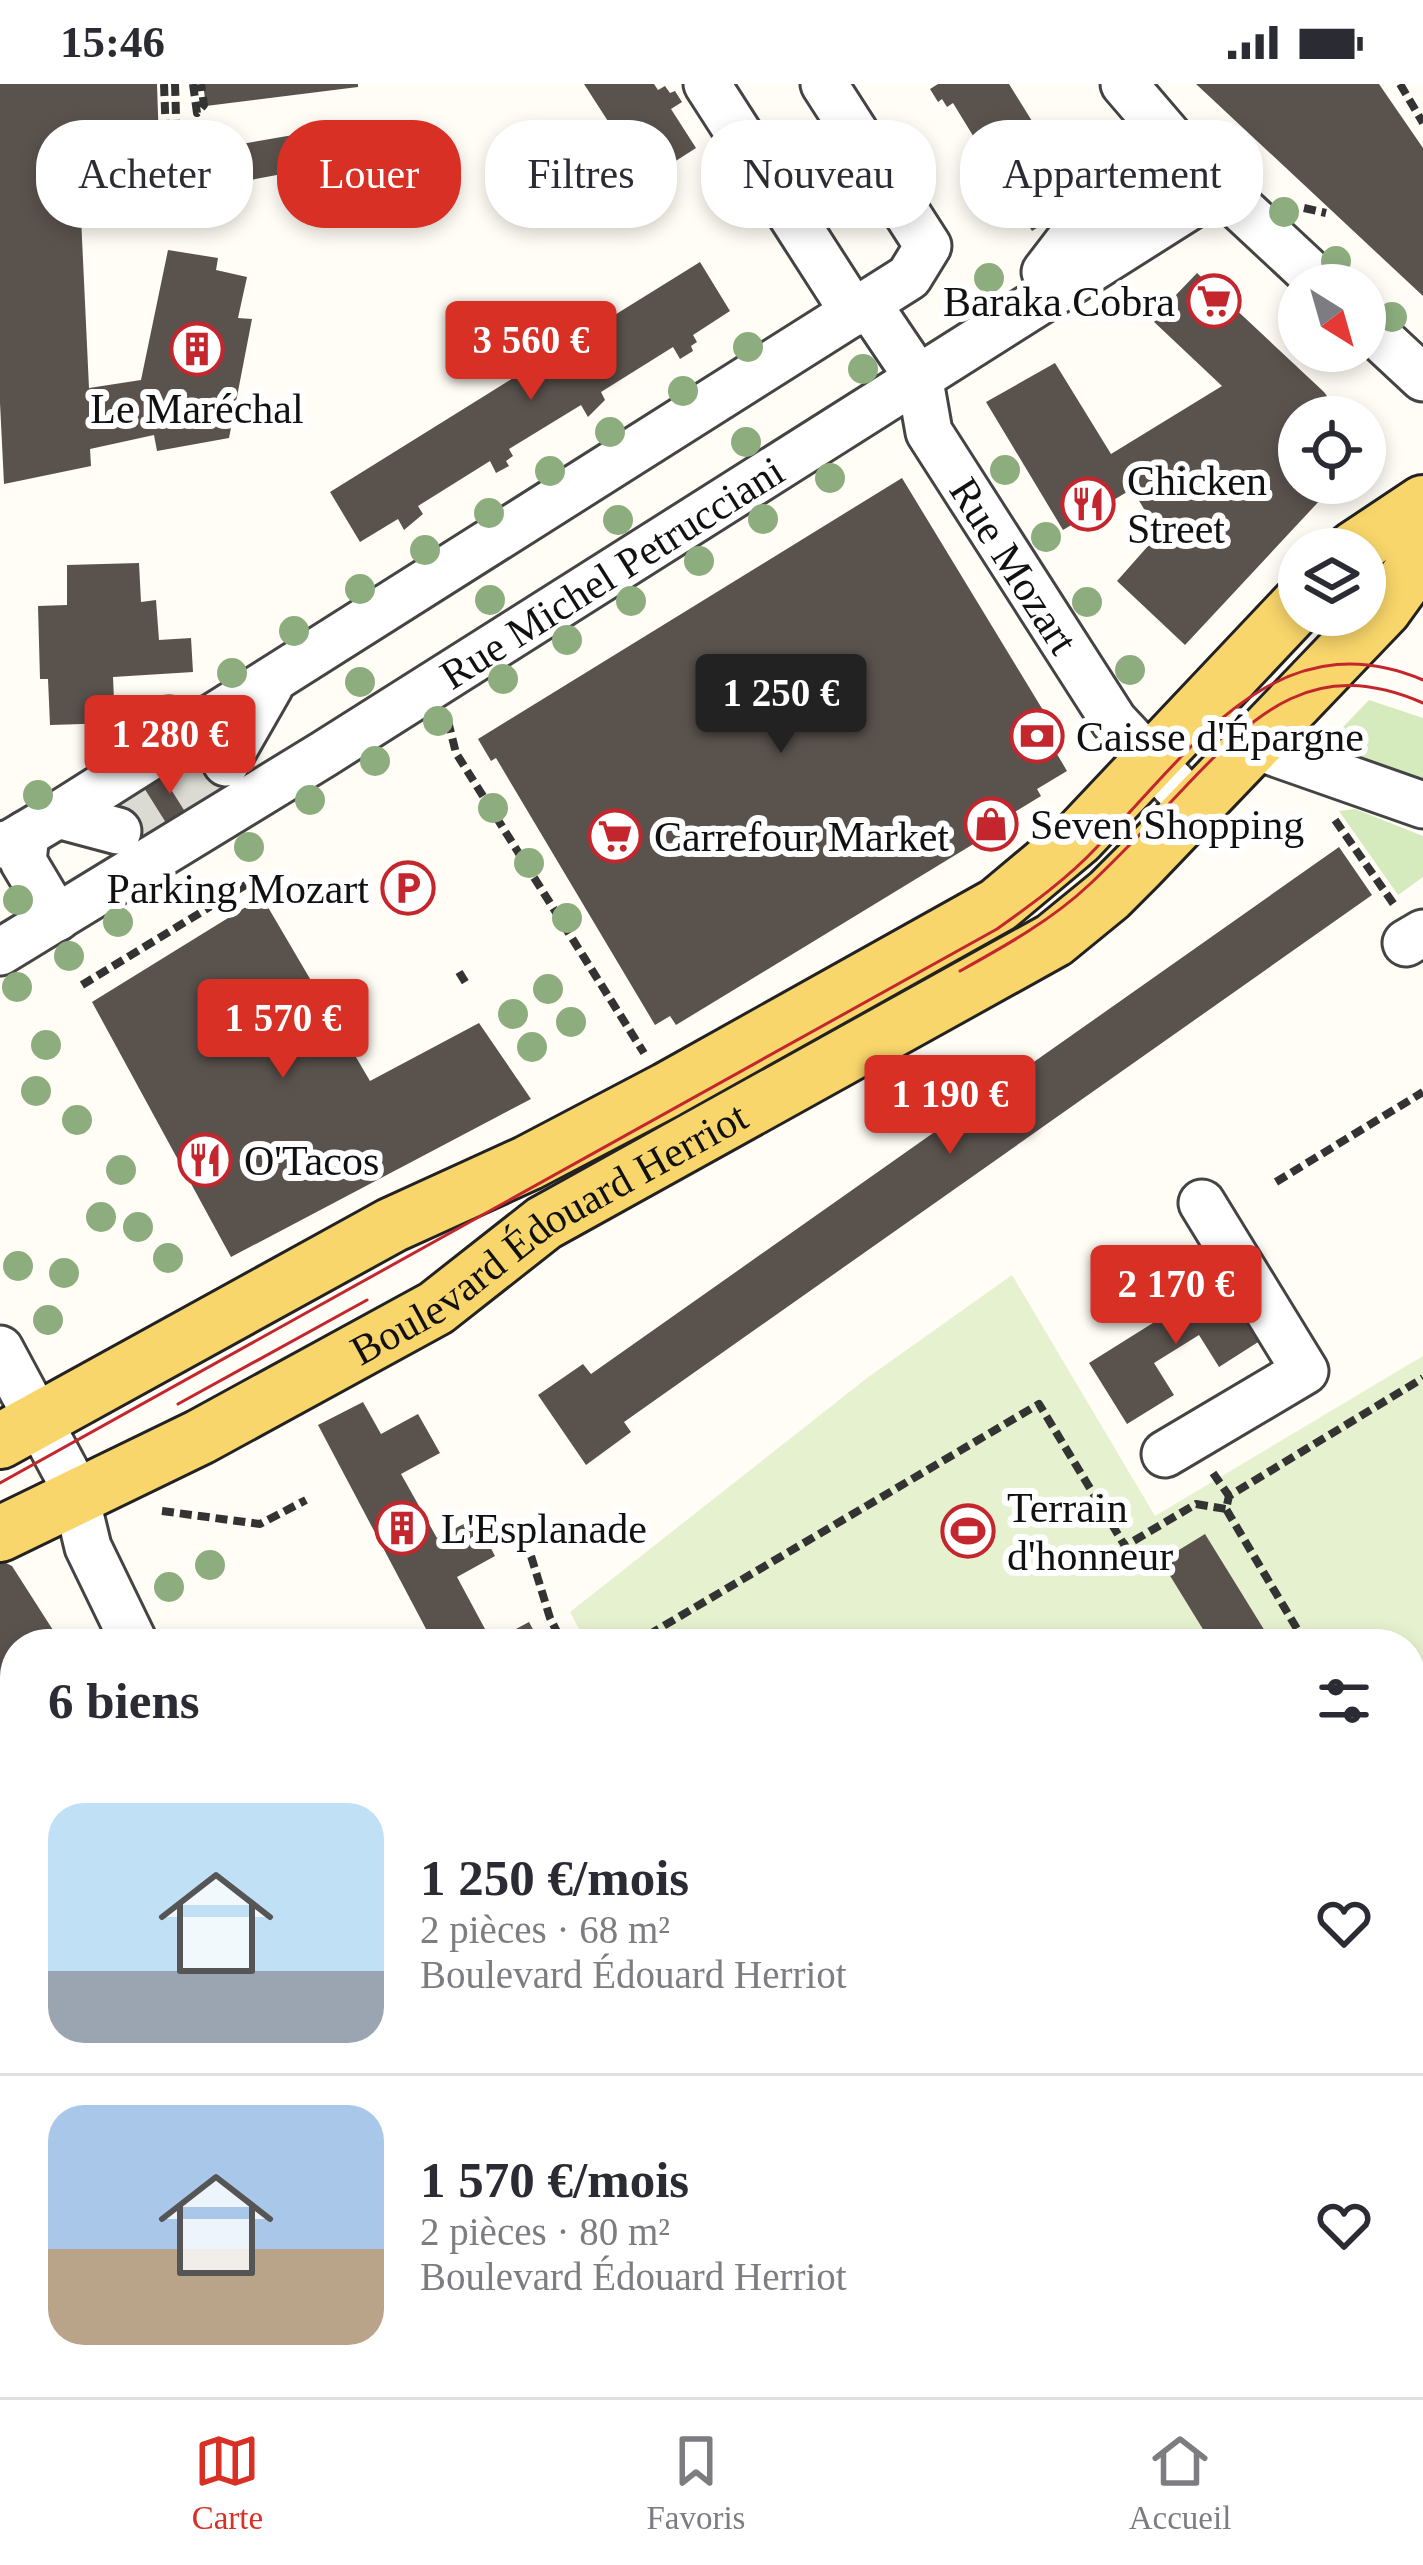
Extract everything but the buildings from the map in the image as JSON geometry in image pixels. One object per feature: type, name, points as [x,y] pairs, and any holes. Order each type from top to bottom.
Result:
[{"type":"main road","points":[[1386,528],[1423,503]]},
{"type":"main road","name":"Boulevard Édouard Herriot","points":[[0,1534],[200,1437],[436,1308],[544,1223],[1032,953],[1109,895],[1384,609],[1423,555]]},
{"type":"main road","name":"Boulevard Édouard Herriot","points":[[18,1431],[392,1225],[528,1163],[667,1090],[998,905],[1078,838],[1278,626]]},
{"type":"street","name":"Rue Mozart","points":[[707,84],[861,309],[920,381],[928,432],[1114,721],[1194,806]]},
{"type":"street","points":[[57,919],[23,861],[28,831],[909,277],[928,246],[824,84]]},
{"type":"street","points":[[1124,84],[1156,120]]},
{"type":"street","points":[[1045,272],[1068,242],[1096,228]]},
{"type":"street","name":"Rue Michel Petrucciani","points":[[0,952],[920,381],[1130,228]]},
{"type":"street","points":[[1262,228],[1300,264]]},
{"type":"street","points":[[1386,344],[1423,378]]},
{"type":"street","points":[[226,764],[274,678]]},
{"type":"street","points":[[1252,745],[1423,805]]},
{"type":"street","points":[[28,831],[118,831]]},
{"type":"street","points":[[1165,1454],[1305,1371],[1202,1203]]},
{"type":"street","points":[[0,1349],[18,1431],[78,1498],[88,1547],[127,1629]]},
{"type":"path","points":[[164,84],[165,120]]},
{"type":"path","points":[[175,84],[176,120]]},
{"type":"path","points":[[1400,84],[1423,123]]},
{"type":"path","points":[[439,682],[456,753],[667,1090]]},
{"type":"path","points":[[1328,811],[1412,931]]},
{"type":"path","points":[[82,985],[249,883],[268,880]]},
{"type":"path","points":[[459,972],[467,985]]},
{"type":"path","points":[[1276,1182],[1423,1092]]},
{"type":"path","points":[[1297,1629],[1226,1509],[1229,1496],[1423,1378]]},
{"type":"path","points":[[658,1629],[1039,1404],[1125,1546],[1196,1504],[1226,1509]]},
{"type":"path","points":[[162,1511],[260,1524],[306,1500]]},
{"type":"path","points":[[531,1556],[556,1629]]},
{"type":"green space","points":[[1369,700],[1423,718],[1423,790],[1320,751]]},
{"type":"green space","points":[[1355,809],[1423,836],[1423,877],[1398,895],[1339,811]]},
{"type":"green space","points":[[1012,1275],[1155,1516],[1423,1356],[1423,1629],[579,1629],[570,1612],[867,1378]]},
{"type":"tunnel","points":[[118,831],[226,763]]},
{"type":"tram line","points":[[0,1483],[997,929],[1086,859],[1201,737],[1238,705],[1278,681],[1322,667],[1370,665],[1423,680]]},
{"type":"tram line","points":[[960,971],[1028,932],[1075,897],[1212,759],[1264,714],[1319,689],[1350,686],[1385,690],[1423,703]]},
{"type":"tram line","points":[[178,1404],[367,1300]]},
{"type":"place","name":"Baraka Cobra","points":[[1214,301]]},
{"type":"place","name":"Le Maréchal","points":[[197,349]]},
{"type":"place","name":"Chicken Street","points":[[1088,504]]},
{"type":"place","name":"Caisse d'Épargne","points":[[1037,736]]},
{"type":"place","name":"Seven Shopping","points":[[991,824]]},
{"type":"place","name":"Carrefour Market","points":[[615,836]]},
{"type":"place","name":"Parking Mozart","points":[[408,888]]},
{"type":"place","name":"O'Tacos","points":[[205,1160]]},
{"type":"place","name":"L'Esplanade","points":[[402,1528]]},
{"type":"place","name":"Terrain d'honneur","points":[[968,1531]]}]
